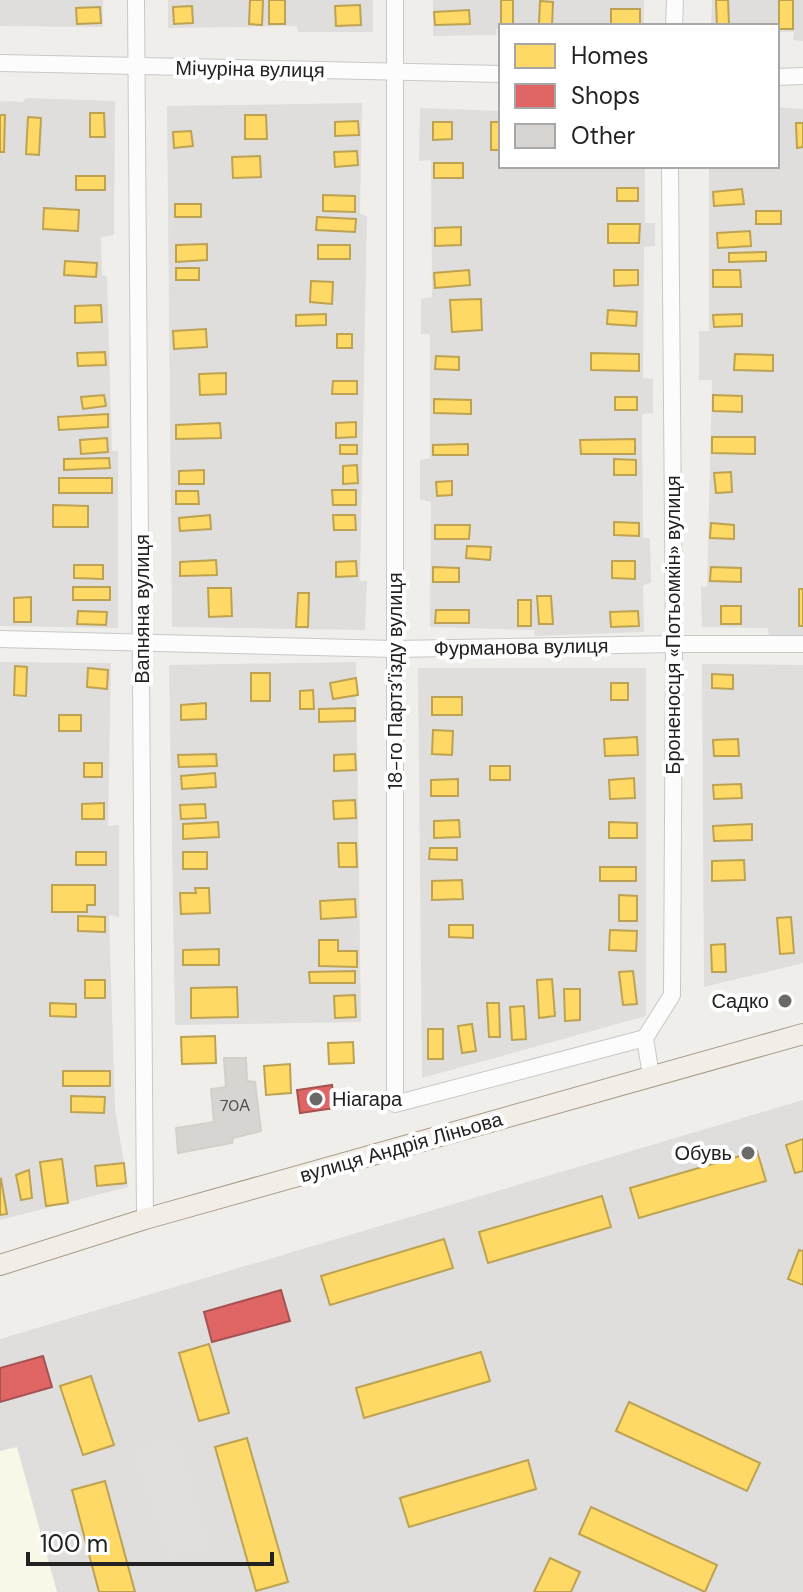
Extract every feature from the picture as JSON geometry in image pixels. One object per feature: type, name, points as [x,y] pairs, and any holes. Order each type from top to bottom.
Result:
[{"type":"main road","name":"вулиця Андрія Ліньова","points":[[0,1265],[145,1219],[803,1034]]},
{"type":"street","name":"Вапняна вулиця","points":[[136,0],[145,1219]]},
{"type":"street","name":"18-го Партз’їзду вулиця","points":[[395,0],[395,1104],[645,1038]]},
{"type":"street","points":[[674,24],[675,0]]},
{"type":"street","name":"Мічуріна вулиця","points":[[0,63],[499,74]]},
{"type":"street","points":[[779,77],[803,76]]},
{"type":"street","name":"Броненосця «Потьомкін» вулиця","points":[[645,1038],[672,995],[674,644],[670,168]]},
{"type":"street","name":"Фурманова вулиця","points":[[0,639],[395,649],[803,644]]},
{"type":"street","points":[[645,1038],[651,1076]]},
{"type":"shaded area","points":[[0,0],[103,0],[103,27],[0,26]]},
{"type":"shaded area","points":[[168,0],[373,0],[373,32],[298,32],[297,26],[168,28]]},
{"type":"shaded area","points":[[433,0],[644,0],[644,24],[499,24],[497,35],[433,36]]},
{"type":"shaded area","points":[[712,0],[803,0],[803,41],[793,40],[794,32],[779,32],[779,24],[711,24]]},
{"type":"shaded area","points":[[27,98],[115,101],[114,235],[101,237],[102,275],[107,276],[112,451],[118,451],[118,628],[0,626],[0,101],[22,102]]},
{"type":"shaded area","points":[[362,103],[360,214],[367,216],[360,581],[367,581],[365,630],[172,627],[167,106]]},
{"type":"shaded area","points":[[779,107],[803,109],[803,635],[769,636],[768,628],[702,627],[701,586],[707,587],[712,380],[699,380],[699,331],[709,331],[709,169],[698,169],[779,168]]},
{"type":"shaded area","points":[[420,108],[499,111],[499,168],[645,168],[645,223],[655,223],[655,246],[644,247],[643,378],[653,379],[653,413],[642,414],[643,538],[650,538],[651,583],[643,585],[644,632],[535,636],[534,630],[430,627],[431,502],[420,499],[420,460],[430,458],[430,334],[421,334],[421,299],[432,297],[431,160],[419,161]]},
{"type":"shaded area","points":[[0,662],[111,663],[108,826],[119,825],[119,917],[109,915],[115,1109],[128,1187],[0,1220]]},
{"type":"shaded area","points":[[356,662],[361,1022],[175,1025],[169,665]]},
{"type":"shaded area","points":[[702,664],[803,665],[803,963],[704,987]]},
{"type":"shaded area","points":[[418,668],[646,668],[646,1016],[422,1078]]},
{"type":"shaded area","points":[[803,1100],[803,1592],[0,1592],[0,1339]]},
{"type":"shaded area","points":[[175,1438],[208,1545],[169,1557],[135,1450]]},
{"type":"shaded area","points":[[17,1447],[57,1592],[0,1592],[0,1451]]},
{"type":"building: Homes","points":[[250,0],[263,0],[262,25],[249,24]]},
{"type":"building: Homes","points":[[269,0],[285,0],[285,24],[269,24]]},
{"type":"building: Homes","points":[[501,0],[513,0],[513,24],[501,24]]},
{"type":"building: Homes","points":[[716,0],[728,0],[729,24],[717,24]]},
{"type":"building: Homes","points":[[779,0],[793,0],[793,29],[779,29]]},
{"type":"building: Homes","points":[[540,1],[553,2],[552,24],[539,24]]},
{"type":"building: Homes","points":[[360,5],[361,25],[336,26],[335,6]]},
{"type":"building: Homes","points":[[192,6],[193,23],[174,24],[173,7]]},
{"type":"building: Homes","points":[[100,7],[101,23],[77,24],[76,8]]},
{"type":"building: Homes","points":[[611,9],[640,9],[640,24],[611,24]]},
{"type":"building: Homes","points":[[469,10],[470,24],[435,25],[434,12]]},
{"type":"building: Homes","points":[[90,113],[104,113],[105,137],[90,137]]},
{"type":"building: Homes","points":[[0,115],[5,115],[4,152],[0,152]]},
{"type":"building: Homes","points":[[245,115],[266,115],[267,139],[245,139]]},
{"type":"building: Homes","points":[[28,117],[41,118],[39,155],[26,154]]},
{"type":"building: Homes","points":[[358,121],[359,135],[335,136],[335,122]]},
{"type":"building: Homes","points":[[433,122],[452,122],[452,139],[433,140]]},
{"type":"building: Homes","points":[[491,122],[499,122],[499,150],[491,150]]},
{"type":"building: Homes","points":[[796,123],[803,123],[803,147],[797,148]]},
{"type":"building: Homes","points":[[191,131],[193,146],[174,148],[173,132]]},
{"type":"building: Homes","points":[[357,151],[358,165],[335,167],[334,152]]},
{"type":"building: Homes","points":[[260,156],[261,177],[233,178],[232,157]]},
{"type":"building: Homes","points":[[434,163],[463,163],[463,178],[434,178]]},
{"type":"building: Homes","points":[[76,176],[105,176],[105,190],[76,190]]},
{"type":"building: Homes","points":[[617,188],[638,188],[638,201],[617,201]]},
{"type":"building: Homes","points":[[742,189],[744,204],[714,206],[713,192]]},
{"type":"building: Homes","points":[[323,195],[355,196],[355,212],[323,211]]},
{"type":"building: Homes","points":[[175,204],[201,204],[201,217],[175,217]]},
{"type":"building: Homes","points":[[44,208],[79,210],[78,231],[43,229]]},
{"type":"building: Homes","points":[[756,211],[781,211],[781,224],[756,224]]},
{"type":"building: Homes","points":[[317,217],[356,219],[355,232],[316,230]]},
{"type":"building: Homes","points":[[608,224],[640,224],[639,243],[608,243]]},
{"type":"building: Homes","points":[[461,227],[461,245],[435,246],[435,228]]},
{"type":"building: Homes","points":[[750,231],[751,246],[718,248],[717,233]]},
{"type":"building: Homes","points":[[207,244],[207,260],[176,262],[176,245]]},
{"type":"building: Homes","points":[[318,245],[350,245],[350,259],[318,259]]},
{"type":"building: Homes","points":[[766,252],[766,261],[729,262],[729,253]]},
{"type":"building: Homes","points":[[65,261],[97,263],[96,277],[64,275]]},
{"type":"building: Homes","points":[[176,268],[199,268],[199,280],[176,280]]},
{"type":"building: Homes","points":[[469,270],[470,285],[435,288],[434,273]]},
{"type":"building: Homes","points":[[614,270],[638,270],[638,285],[614,286]]},
{"type":"building: Homes","points":[[713,270],[740,270],[741,287],[713,287]]},
{"type":"building: Homes","points":[[311,281],[333,282],[332,304],[310,302]]},
{"type":"building: Homes","points":[[481,299],[482,330],[452,332],[450,300]]},
{"type":"building: Homes","points":[[101,305],[102,322],[75,323],[75,306]]},
{"type":"building: Homes","points":[[608,310],[637,312],[636,326],[607,324]]},
{"type":"building: Homes","points":[[326,314],[326,325],[296,326],[296,315]]},
{"type":"building: Homes","points":[[742,314],[742,326],[714,327],[713,315]]},
{"type":"building: Homes","points":[[206,329],[207,347],[174,349],[173,331]]},
{"type":"building: Homes","points":[[337,334],[352,334],[352,348],[337,348]]},
{"type":"building: Homes","points":[[105,352],[106,365],[78,366],[77,353]]},
{"type":"building: Homes","points":[[591,353],[639,354],[639,371],[591,370]]},
{"type":"building: Homes","points":[[735,354],[773,355],[773,371],[734,370]]},
{"type":"building: Homes","points":[[436,356],[459,357],[459,370],[435,369]]},
{"type":"building: Homes","points":[[226,373],[226,394],[200,395],[199,374]]},
{"type":"building: Homes","points":[[333,381],[357,381],[357,394],[332,394]]},
{"type":"building: Homes","points":[[104,395],[106,406],[83,409],[81,397]]},
{"type":"building: Homes","points":[[713,395],[742,396],[742,412],[713,411]]},
{"type":"building: Homes","points":[[615,397],[637,397],[637,410],[615,410]]},
{"type":"building: Homes","points":[[434,399],[471,400],[471,414],[434,413]]},
{"type":"building: Homes","points":[[108,414],[108,427],[59,430],[58,417]]},
{"type":"building: Homes","points":[[356,422],[356,437],[336,438],[336,423]]},
{"type":"building: Homes","points":[[220,423],[221,438],[176,439],[176,425]]},
{"type":"building: Homes","points":[[712,437],[755,437],[755,454],[712,453]]},
{"type":"building: Homes","points":[[107,438],[108,452],[81,454],[80,440]]},
{"type":"building: Homes","points":[[635,439],[635,454],[581,454],[580,440]]},
{"type":"building: Homes","points":[[468,444],[468,455],[433,455],[433,445]]},
{"type":"building: Homes","points":[[340,445],[357,445],[357,454],[340,454]]},
{"type":"building: Homes","points":[[109,458],[110,468],[64,470],[64,459]]},
{"type":"building: Homes","points":[[614,459],[636,460],[636,475],[614,475]]},
{"type":"building: Homes","points":[[357,465],[358,483],[343,484],[343,466]]},
{"type":"building: Homes","points":[[204,470],[204,484],[179,484],[179,471]]},
{"type":"building: Homes","points":[[731,472],[732,492],[716,493],[714,473]]},
{"type":"building: Homes","points":[[59,478],[112,478],[112,493],[59,493]]},
{"type":"building: Homes","points":[[452,481],[452,495],[437,496],[436,482]]},
{"type":"building: Homes","points":[[332,490],[356,490],[356,505],[333,505]]},
{"type":"building: Homes","points":[[176,491],[198,491],[199,504],[176,504]]},
{"type":"building: Homes","points":[[53,505],[88,506],[88,527],[53,527]]},
{"type":"building: Homes","points":[[210,515],[211,529],[180,531],[179,518]]},
{"type":"building: Homes","points":[[333,515],[355,515],[356,530],[334,530]]},
{"type":"building: Homes","points":[[614,522],[639,523],[639,536],[614,535]]},
{"type":"building: Homes","points":[[711,523],[734,525],[734,539],[710,538]]},
{"type":"building: Homes","points":[[435,525],[470,525],[469,539],[435,539]]},
{"type":"building: Homes","points":[[467,546],[491,547],[490,560],[466,558]]},
{"type":"building: Homes","points":[[216,560],[217,575],[180,576],[180,562]]},
{"type":"building: Homes","points":[[356,561],[357,576],[336,577],[336,562]]},
{"type":"building: Homes","points":[[612,561],[635,561],[635,579],[612,578]]},
{"type":"building: Homes","points":[[74,565],[103,565],[103,579],[74,578]]},
{"type":"building: Homes","points":[[433,567],[459,568],[459,582],[433,582]]},
{"type":"building: Homes","points":[[711,567],[741,568],[741,582],[710,581]]},
{"type":"building: Homes","points":[[73,587],[110,587],[110,600],[73,600]]},
{"type":"building: Homes","points":[[208,588],[231,588],[232,616],[209,617]]},
{"type":"building: Homes","points":[[799,589],[803,589],[803,626],[799,626]]},
{"type":"building: Homes","points":[[298,593],[309,593],[308,627],[296,627]]},
{"type":"building: Homes","points":[[537,596],[551,596],[553,624],[539,624]]},
{"type":"building: Homes","points":[[31,597],[31,622],[14,622],[14,598]]},
{"type":"building: Homes","points":[[518,600],[531,600],[531,626],[518,626]]},
{"type":"building: Homes","points":[[721,606],[741,606],[741,624],[721,624]]},
{"type":"building: Homes","points":[[436,610],[469,610],[469,623],[435,623]]},
{"type":"building: Homes","points":[[78,611],[107,612],[106,625],[77,624]]},
{"type":"building: Homes","points":[[638,611],[639,626],[611,627],[610,612]]},
{"type":"building: Homes","points":[[15,666],[27,667],[26,696],[14,695]]},
{"type":"building: Homes","points":[[88,668],[108,670],[107,689],[87,687]]},
{"type":"building: Homes","points":[[251,673],[270,673],[270,701],[251,701]]},
{"type":"building: Homes","points":[[712,674],[733,675],[733,689],[712,688]]},
{"type":"building: Homes","points":[[356,678],[358,695],[333,699],[330,683]]},
{"type":"building: Homes","points":[[611,683],[628,683],[628,700],[611,700]]},
{"type":"building: Homes","points":[[313,690],[314,709],[300,709],[300,691]]},
{"type":"building: Homes","points":[[432,697],[462,697],[462,715],[432,715]]},
{"type":"building: Homes","points":[[206,703],[206,719],[181,720],[181,705]]},
{"type":"building: Homes","points":[[355,708],[355,721],[319,722],[319,709]]},
{"type":"building: Homes","points":[[59,715],[81,715],[81,731],[59,731]]},
{"type":"building: Homes","points":[[433,730],[453,731],[452,755],[432,754]]},
{"type":"building: Homes","points":[[637,737],[638,755],[605,756],[604,739]]},
{"type":"building: Homes","points":[[738,739],[739,756],[714,756],[713,740]]},
{"type":"building: Homes","points":[[216,754],[217,766],[179,767],[178,755]]},
{"type":"building: Homes","points":[[355,754],[356,770],[334,771],[334,755]]},
{"type":"building: Homes","points":[[84,763],[102,763],[102,777],[84,777]]},
{"type":"building: Homes","points":[[490,766],[510,766],[510,780],[490,780]]},
{"type":"building: Homes","points":[[215,773],[216,787],[182,789],[181,776]]},
{"type":"building: Homes","points":[[634,778],[635,798],[610,799],[609,780]]},
{"type":"building: Homes","points":[[458,779],[458,796],[431,796],[431,780]]},
{"type":"building: Homes","points":[[741,784],[742,798],[714,799],[713,785]]},
{"type":"building: Homes","points":[[355,800],[356,818],[334,819],[333,801]]},
{"type":"building: Homes","points":[[104,803],[104,819],[82,819],[82,804]]},
{"type":"building: Homes","points":[[205,804],[206,818],[181,819],[180,805]]},
{"type":"building: Homes","points":[[459,820],[460,837],[434,838],[434,821]]},
{"type":"building: Homes","points":[[218,822],[219,837],[183,839],[183,824]]},
{"type":"building: Homes","points":[[609,822],[637,823],[637,838],[609,838]]},
{"type":"building: Homes","points":[[752,824],[752,840],[714,841],[713,826]]},
{"type":"building: Homes","points":[[338,843],[356,843],[357,867],[339,867]]},
{"type":"building: Homes","points":[[430,848],[457,848],[457,860],[429,859]]},
{"type":"building: Homes","points":[[76,852],[106,852],[106,865],[76,865]]},
{"type":"building: Homes","points":[[183,852],[207,852],[207,869],[183,869]]},
{"type":"building: Homes","points":[[744,860],[745,880],[712,881],[712,861]]},
{"type":"building: Homes","points":[[600,867],[636,867],[636,881],[600,881]]},
{"type":"building: Homes","points":[[462,880],[463,899],[432,900],[432,881]]},
{"type":"building: Homes","points":[[52,885],[95,885],[95,905],[87,905],[87,912],[52,912]]},
{"type":"building: Homes","points":[[195,888],[209,888],[210,913],[181,914],[180,893],[196,893]]},
{"type":"building: Homes","points":[[619,895],[637,896],[637,921],[619,921]]},
{"type":"building: Homes","points":[[355,899],[356,917],[321,919],[320,901]]},
{"type":"building: Homes","points":[[78,916],[105,917],[105,932],[78,931]]},
{"type":"building: Homes","points":[[791,917],[794,953],[780,954],[777,918]]},
{"type":"building: Homes","points":[[449,925],[473,925],[473,938],[449,937]]},
{"type":"building: Homes","points":[[610,930],[637,931],[636,951],[609,950]]},
{"type":"building: Homes","points":[[319,940],[338,940],[338,951],[357,951],[357,967],[319,966]]},
{"type":"building: Homes","points":[[725,944],[726,972],[712,972],[711,945]]},
{"type":"building: Homes","points":[[219,949],[219,965],[183,965],[183,950]]},
{"type":"building: Homes","points":[[355,971],[355,983],[310,983],[309,972]]},
{"type":"building: Homes","points":[[633,971],[637,1004],[623,1005],[619,972]]},
{"type":"building: Homes","points":[[552,979],[555,1016],[539,1018],[537,980]]},
{"type":"building: Homes","points":[[85,980],[105,980],[105,998],[85,998]]},
{"type":"building: Homes","points":[[237,987],[238,1017],[191,1018],[191,988]]},
{"type":"building: Homes","points":[[564,989],[580,989],[580,1020],[565,1021]]},
{"type":"building: Homes","points":[[355,995],[356,1017],[335,1018],[334,996]]},
{"type":"building: Homes","points":[[50,1003],[76,1004],[76,1017],[50,1016]]},
{"type":"building: Homes","points":[[487,1003],[499,1003],[500,1037],[489,1037]]},
{"type":"building: Homes","points":[[524,1006],[526,1039],[512,1040],[510,1007]]},
{"type":"building: Homes","points":[[472,1024],[476,1051],[462,1053],[458,1026]]},
{"type":"building: Homes","points":[[428,1029],[443,1029],[443,1059],[428,1059]]},
{"type":"building: Homes","points":[[215,1036],[216,1063],[182,1064],[181,1037]]},
{"type":"building: Homes","points":[[353,1042],[354,1063],[329,1064],[328,1043]]},
{"type":"building: Homes","points":[[290,1064],[291,1093],[266,1095],[264,1066]]},
{"type":"building: Homes","points":[[63,1071],[110,1071],[110,1086],[63,1086]]},
{"type":"building: Homes","points":[[71,1096],[105,1097],[104,1113],[71,1112]]},
{"type":"building: Homes","points":[[803,1139],[803,1171],[795,1173],[786,1145]]},
{"type":"building: Homes","points":[[757,1151],[766,1181],[639,1218],[630,1188]]},
{"type":"building: Homes","points":[[62,1159],[68,1203],[46,1206],[40,1162]]},
{"type":"building: Homes","points":[[124,1163],[126,1183],[97,1186],[95,1166]]},
{"type":"building: Homes","points":[[29,1170],[32,1198],[21,1200],[16,1175]]},
{"type":"building: Homes","points":[[0,1180],[7,1214],[0,1215]]},
{"type":"building: Homes","points":[[602,1196],[611,1227],[488,1263],[479,1232]]},
{"type":"building: Homes","points":[[444,1239],[453,1268],[330,1305],[321,1276]]},
{"type":"building: Homes","points":[[799,1250],[803,1251],[803,1285],[788,1279]]},
{"type":"building: Homes","points":[[209,1344],[229,1413],[199,1421],[179,1353]]},
{"type":"building: Homes","points":[[481,1352],[490,1381],[364,1418],[356,1388]]},
{"type":"building: Homes","points":[[91,1376],[114,1445],[83,1455],[60,1386]]},
{"type":"building: Homes","points":[[629,1402],[760,1463],[747,1491],[616,1431]]},
{"type":"building: Homes","points":[[247,1438],[288,1582],[256,1591],[215,1447]]},
{"type":"building: Homes","points":[[528,1460],[536,1489],[409,1527],[400,1498]]},
{"type":"building: Homes","points":[[105,1481],[135,1592],[99,1592],[72,1490]]},
{"type":"building: Homes","points":[[591,1507],[717,1565],[705,1592],[579,1534]]},
{"type":"building: Homes","points":[[550,1558],[580,1572],[571,1592],[534,1592]]},
{"type":"building: Shops","name":"Ніагара","points":[[332,1085],[335,1108],[300,1113],[297,1090]]},
{"type":"building: Shops","points":[[281,1290],[290,1321],[212,1342],[204,1312]]},
{"type":"building: Shops","points":[[43,1356],[52,1387],[0,1402],[0,1368]]},
{"type":"building: Other","points":[[224,1058],[246,1058],[247,1081],[255,1082],[261,1131],[233,1138],[232,1143],[178,1153],[176,1128],[214,1122],[211,1089],[226,1087]]},
{"type":"place","name":"Садко","points":[[785,1001]]},
{"type":"place","name":"Ніагара","points":[[316,1099]]},
{"type":"place","name":"Обувь","points":[[748,1153]]}]
